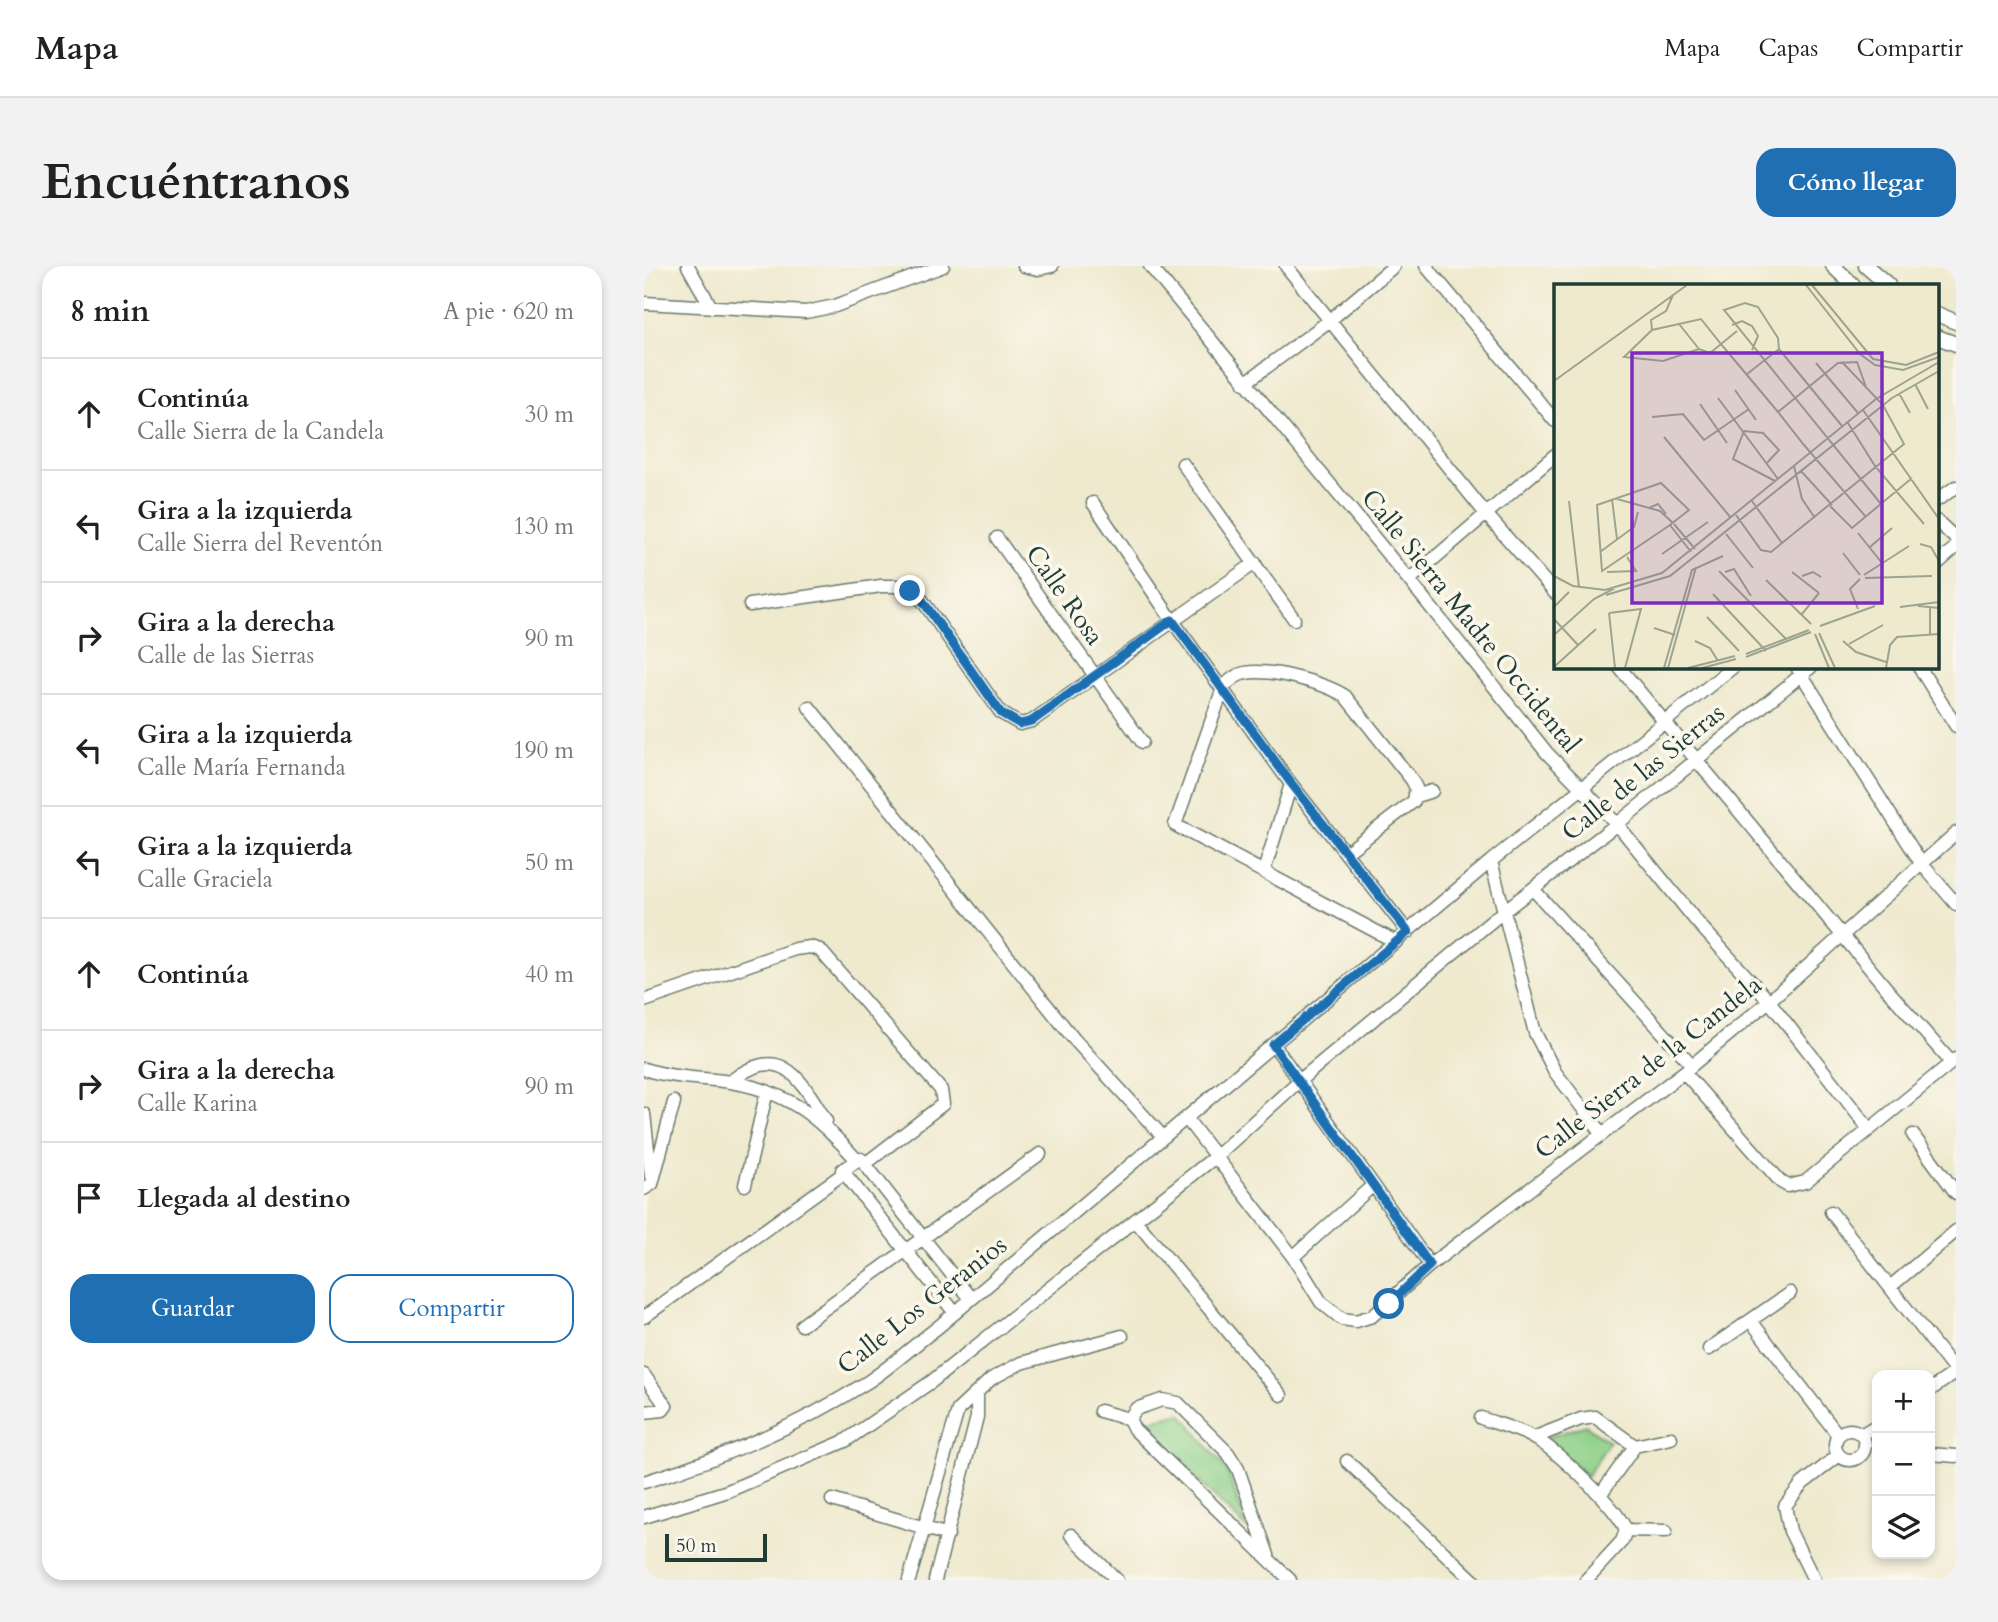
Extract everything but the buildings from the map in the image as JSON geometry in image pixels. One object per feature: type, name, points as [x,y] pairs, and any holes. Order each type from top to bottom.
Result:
[{"type":"street","points":[[688,266],[711,307]]},
{"type":"street","points":[[644,303],[780,313],[806,312],[835,306],[943,266]]},
{"type":"street","points":[[1024,266],[1038,269],[1052,266]]},
{"type":"street","name":"Calle Sierra Madre Occidental","points":[[1150,266],[1409,580],[1546,753],[1617,824],[1697,922],[1769,1001],[1869,1129]]},
{"type":"street","points":[[1286,266],[1486,514],[1554,592]]},
{"type":"street","points":[[1245,383],[1329,321],[1394,266]]},
{"type":"street","points":[[1426,266],[1554,420]]},
{"type":"street","points":[[1833,266],[1852,284]]},
{"type":"street","points":[[1866,266],[1887,284]]},
{"type":"street","points":[[1938,314],[1956,322]]},
{"type":"street","points":[[1938,337],[1956,344]]},
{"type":"street","points":[[1409,580],[1554,456]]},
{"type":"street","points":[[1183,464],[1294,619]]},
{"type":"street","points":[[1938,499],[1956,487]]},
{"type":"street","points":[[1093,503],[1172,620],[1291,783],[1408,932]]},
{"type":"street","points":[[1938,522],[1956,539]]},
{"type":"street","name":"Calle Rosa","points":[[997,538],[1142,742]]},
{"type":"street","points":[[1938,563],[1956,547]]},
{"type":"street","points":[[750,605],[881,586],[910,591],[922,600],[1001,713],[1020,724],[1032,721],[1095,678],[1172,620],[1255,563]]},
{"type":"street","points":[[1533,889],[1688,1068],[1781,1182],[1788,1186],[1805,1182],[1954,1060],[1842,935],[1697,757],[1620,668]]},
{"type":"street","name":"Calle de las Sierras","points":[[1163,1137],[1491,862],[1732,668]]},
{"type":"street","points":[[1920,668],[1956,726]]},
{"type":"street","points":[[1803,669],[1921,863],[1956,904]]},
{"type":"street","name":"Calle de las Sierras","points":[[644,1517],[728,1491],[845,1441],[931,1382],[1214,1157],[1299,1082],[1504,911],[1617,824],[1803,669]]},
{"type":"street","points":[[1170,838],[1223,688],[1231,679],[1256,672],[1332,688],[1345,696],[1412,780],[1416,796]]},
{"type":"street","points":[[809,708],[1073,1038],[1163,1137]]},
{"type":"street","points":[[1264,871],[1291,783]]},
{"type":"street","points":[[1347,852],[1416,796],[1432,790]]},
{"type":"street","points":[[1175,825],[1396,943]]},
{"type":"street","name":"Calle Sierra de la Candela","points":[[1293,1256],[1332,1312],[1342,1319],[1356,1321],[1372,1316],[1389,1304],[1430,1265],[1688,1068],[1769,1001],[1956,833]]},
{"type":"street","points":[[1491,862],[1535,1033],[1545,1055],[1601,1132]]},
{"type":"street","points":[[644,1001],[795,949],[810,947],[820,950],[941,1090],[943,1097],[943,1104],[860,1162],[842,1170],[844,1172],[644,1317]]},
{"type":"street","points":[[1273,1045],[1371,1187],[1430,1265]]},
{"type":"street","points":[[730,1082],[743,1072],[758,1066],[772,1063],[784,1066],[797,1078],[834,1135]]},
{"type":"street","points":[[644,1069],[730,1082],[767,1091],[802,1106],[860,1162],[924,1236],[971,1299]]},
{"type":"street","points":[[745,1185],[767,1091]]},
{"type":"street","points":[[648,1186],[674,1102]]},
{"type":"street","points":[[644,1114],[648,1186]]},
{"type":"street","points":[[1186,1118],[1293,1256],[1371,1187]]},
{"type":"street","points":[[1913,1135],[1956,1193]]},
{"type":"street","name":"Calle Los Geranios","points":[[644,1482],[717,1460],[800,1421],[870,1380],[955,1313],[1163,1137]]},
{"type":"street","points":[[802,1325],[1040,1154]]},
{"type":"street","points":[[844,1172],[955,1313]]},
{"type":"street","points":[[1831,1212],[1956,1372],[1935,1387]]},
{"type":"street","points":[[1135,1220],[1281,1395]]},
{"type":"street","points":[[1890,1287],[1956,1231]]},
{"type":"street","points":[[1709,1349],[1790,1293]]},
{"type":"street","points":[[1751,1321],[1838,1435]]},
{"type":"street","points":[[909,1580],[958,1410],[991,1379],[1021,1363],[1122,1336]]},
{"type":"street","points":[[644,1375],[666,1406],[663,1410],[644,1412]]},
{"type":"street","points":[[935,1580],[977,1417],[977,1392]]},
{"type":"street","points":[[1129,1419],[1136,1409],[1162,1400],[1178,1403],[1228,1453],[1238,1469],[1270,1559]]},
{"type":"street","points":[[1100,1411],[1129,1419],[1134,1429],[1290,1580]]},
{"type":"street","points":[[1481,1418],[1533,1438],[1600,1495],[1626,1530]]},
{"type":"street","points":[[1533,1438],[1581,1419],[1595,1418],[1635,1446]]},
{"type":"street","points":[[1861,1435],[1872,1428]]},
{"type":"street","points":[[1852,1430],[1861,1435],[1871,1451],[1853,1460],[1838,1456],[1834,1445],[1838,1435],[1852,1430]]},
{"type":"street","points":[[1600,1495],[1635,1446],[1671,1438]]},
{"type":"street","points":[[1935,1454],[1956,1456]]},
{"type":"street","points":[[1814,1580],[1790,1531],[1785,1506],[1801,1484],[1838,1456]]},
{"type":"street","points":[[1347,1461],[1473,1580]]},
{"type":"street","points":[[832,1500],[948,1535]]},
{"type":"street","points":[[1626,1530],[1666,1531]]},
{"type":"street","points":[[1586,1580],[1622,1541],[1626,1530]]},
{"type":"street","points":[[1071,1535],[1117,1580]]},
{"type":"green space","points":[[1181,1413],[1227,1471],[1248,1530],[1139,1423]]},
{"type":"green space","points":[[1586,1425],[1609,1442],[1587,1476],[1545,1438]]},
{"type":"route","points":[[910,591],[922,600],[1001,713],[1010,721],[1020,724],[1032,721],[1095,678],[1172,620],[1291,783],[1408,932],[1273,1045],[1371,1187],[1430,1265],[1389,1304]]}]
